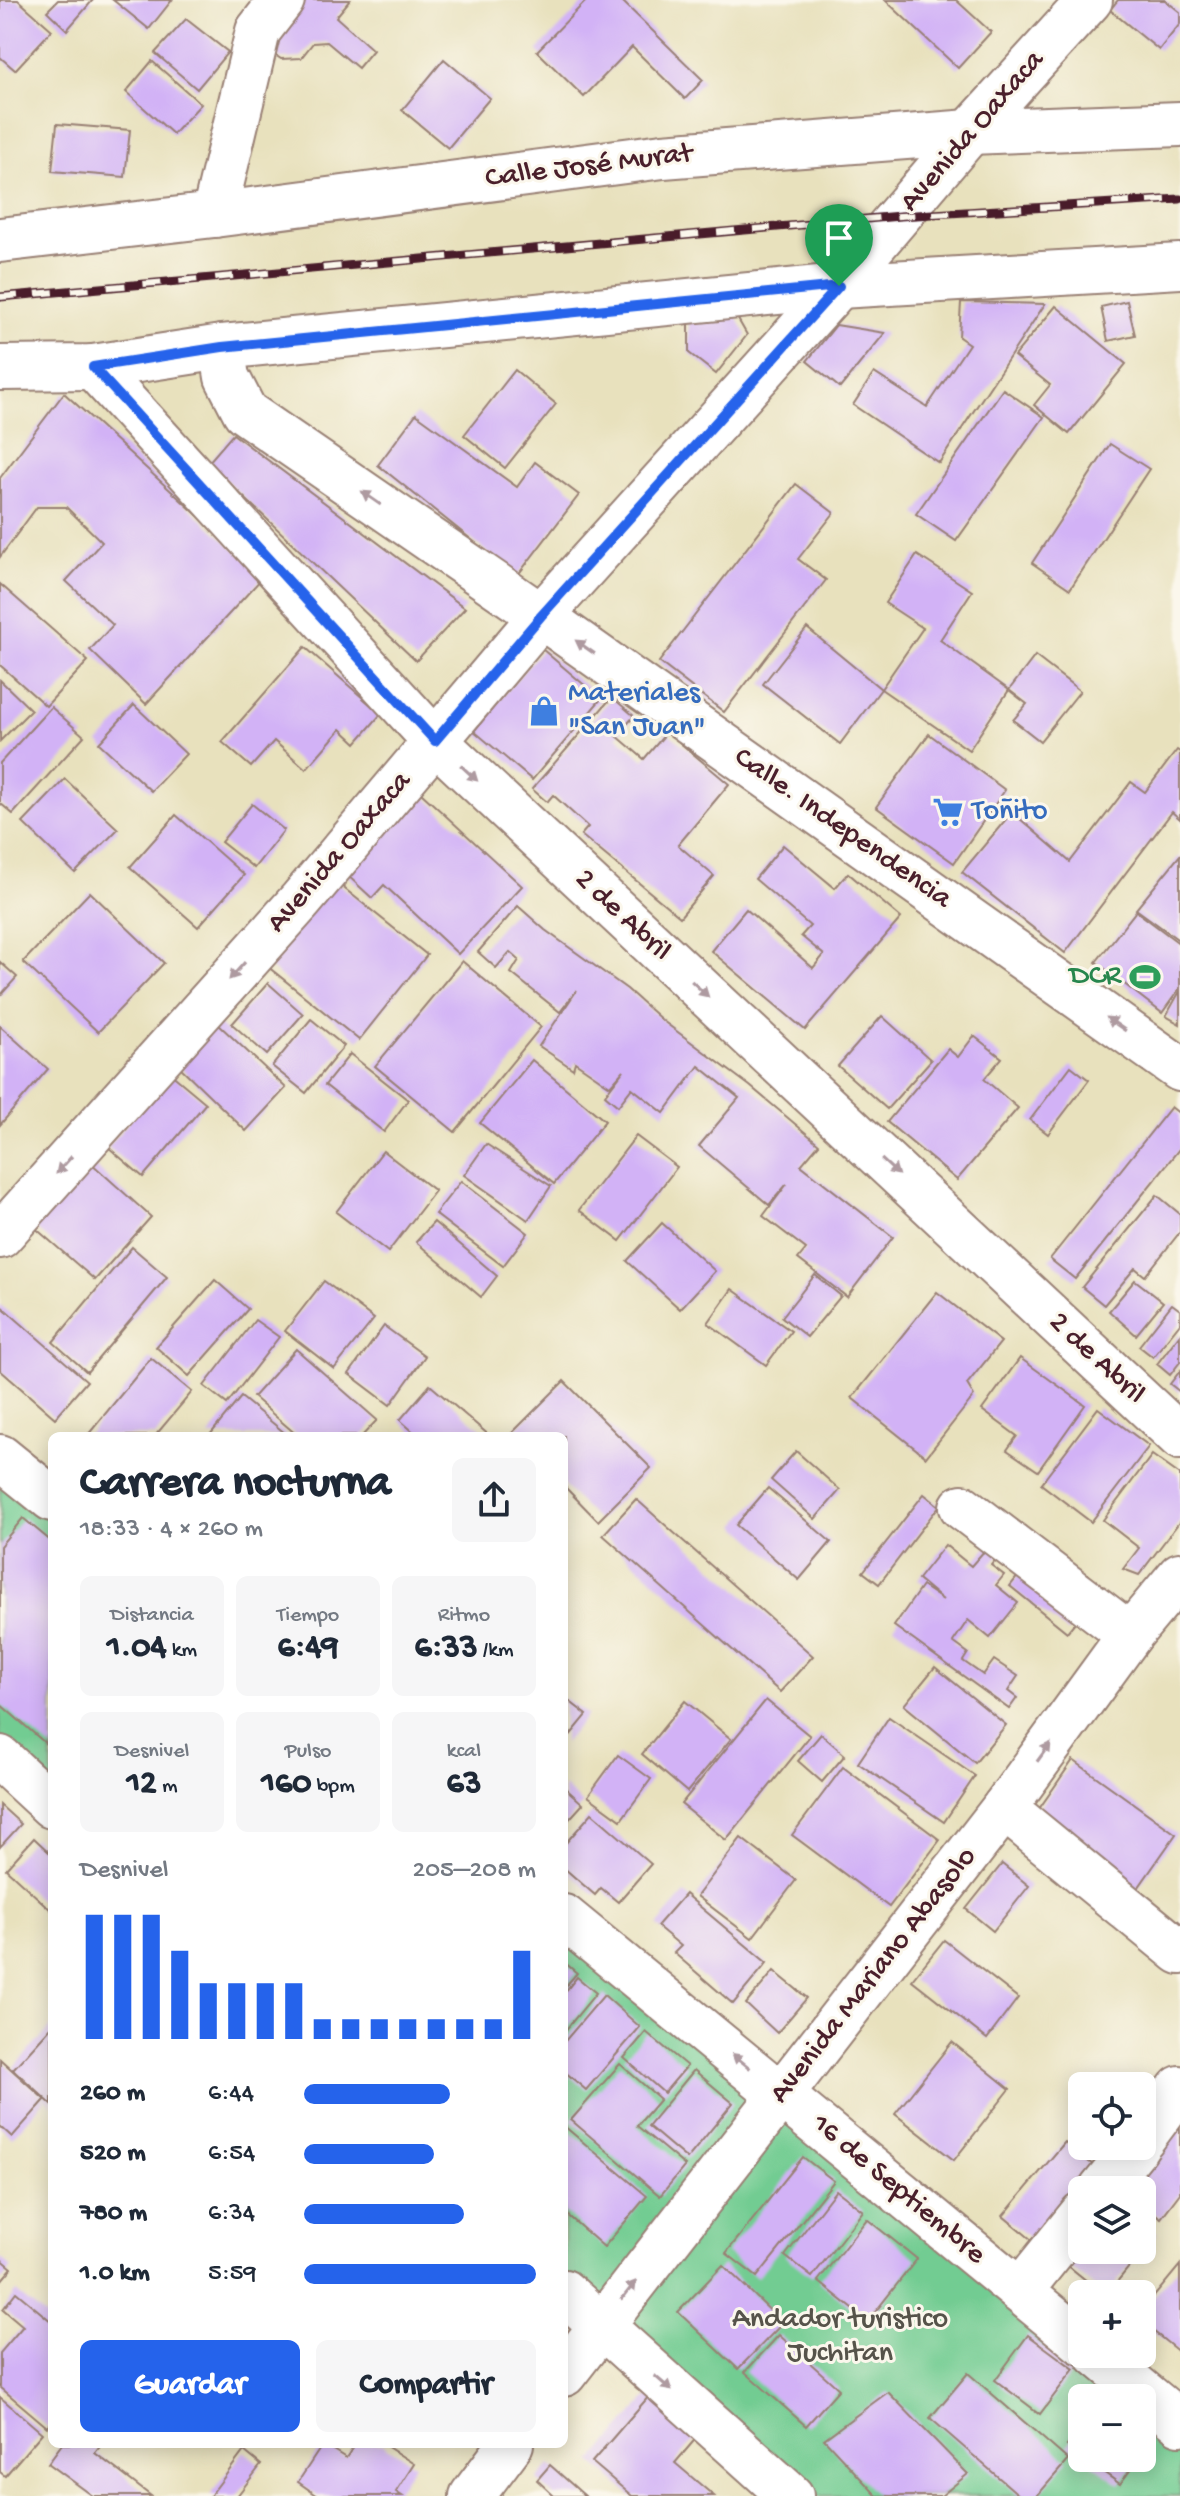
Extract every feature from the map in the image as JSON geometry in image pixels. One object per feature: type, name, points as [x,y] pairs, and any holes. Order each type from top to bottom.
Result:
[{"type":"street","points":[[214,215],[258,31],[274,4]]},
{"type":"street","name":"Avenida Oaxaca","points":[[0,1236],[301,900],[541,616],[839,286],[1078,5]]},
{"type":"street","name":"Calle José Murat","points":[[0,240],[663,156],[970,132],[1180,124]]},
{"type":"street","points":[[0,368],[93,367],[222,347],[839,286],[1180,266]]},
{"type":"street","name":"Calle. Independencia","points":[[222,347],[227,377],[245,412],[541,616],[1180,1069]]},
{"type":"street","name":"2 de Abril","points":[[93,367],[435,741],[1180,1437]]},
{"type":"street","points":[[0,1457],[48,1496]]},
{"type":"street","points":[[962,1507],[1130,1635]]},
{"type":"street","name":"Avenida Mariano Abasolo","points":[[568,2369],[1004,1808],[1130,1635],[1180,1575]]},
{"type":"street","points":[[0,1758],[48,1802]]},
{"type":"street","points":[[1004,1808],[1180,1952]]},
{"type":"street","name":"16 de Septiembre","points":[[568,1920],[1068,2330]]},
{"type":"street","points":[[1156,2120],[1180,2088]]},
{"type":"street","points":[[1112,2176],[1126,2160]]},
{"type":"street","points":[[1020,2291],[1068,2231]]},
{"type":"street","points":[[568,2296],[791,2496]]},
{"type":"street","points":[[1114,2368],[1180,2423]]},
{"type":"street","points":[[472,2496],[508,2448]]},
{"type":"green space","points":[[0,1457],[48,1496],[48,1808],[0,1763]]},
{"type":"green space","name":"Andador turistico Juchitan","points":[[568,1920],[1068,2330],[1068,2368],[1114,2368],[1134,2384],[1068,2384],[1068,2472],[1156,2472],[1156,2402],[1180,2422],[1180,2496],[791,2496],[568,2297]]},
{"type":"building","points":[[0,0],[18,0],[52,30],[15,70],[0,57]]},
{"type":"building","points":[[58,0],[93,0],[67,30],[47,11]]},
{"type":"building","points":[[113,0],[172,0],[149,29]]},
{"type":"building","points":[[297,0],[350,0],[336,17],[373,50],[358,68],[327,42],[313,43],[301,58],[281,59],[269,51]]},
{"type":"building","points":[[587,0],[621,0],[703,80],[685,99],[632,47],[584,97],[537,51]]},
{"type":"building","points":[[885,0],[956,0],[991,32],[958,68]]},
{"type":"building","points":[[1118,0],[1165,0],[1180,12],[1180,24],[1159,50],[1110,10]]},
{"type":"building","points":[[186,19],[228,52],[197,89],[155,53]]},
{"type":"building","points":[[444,59],[490,98],[448,148],[402,110]]},
{"type":"building","points":[[152,61],[201,104],[173,134],[126,92]]},
{"type":"building","points":[[57,124],[130,130],[125,177],[52,171]]},
{"type":"building","points":[[1127,301],[1135,335],[1108,341],[1101,307]]},
{"type":"building","points":[[961,302],[1045,304],[939,463],[853,405],[874,373],[927,407],[969,344],[959,337]]},
{"type":"building","points":[[1056,306],[1126,364],[1069,434],[1034,405],[1050,385],[1014,356]]},
{"type":"building","points":[[735,314],[747,335],[716,374],[689,353],[689,315]]},
{"type":"building","points":[[836,325],[885,333],[840,388],[807,361]]},
{"type":"building","points":[[515,370],[556,404],[505,468],[464,435]]},
{"type":"building","points":[[1003,389],[1044,417],[956,541],[916,514]]},
{"type":"building","points":[[64,393],[264,576],[146,704],[90,650],[113,625],[66,581],[102,542],[66,507],[37,507],[0,557],[0,478]]},
{"type":"building","points":[[416,414],[517,487],[535,462],[579,495],[517,576],[378,465]]},
{"type":"building","points":[[233,434],[465,608],[416,661],[208,463]]},
{"type":"building","points":[[1110,444],[1149,469],[1070,589],[1032,563]]},
{"type":"building","points":[[796,484],[834,513],[798,559],[826,580],[724,712],[659,662]]},
{"type":"building","points":[[917,555],[972,591],[940,640],[1009,690],[969,750],[881,689],[923,628],[885,603]]},
{"type":"building","points":[[0,584],[88,661],[46,706],[0,665]]},
{"type":"building","points":[[807,628],[881,689],[840,744],[763,684]]},
{"type":"building","points":[[305,647],[381,714],[356,743],[341,729],[306,769],[274,741],[251,767],[222,742]]},
{"type":"building","points":[[542,649],[601,699],[532,780],[474,731]]},
{"type":"building","points":[[1035,656],[1080,691],[1040,741],[1013,720],[1027,704],[1009,690]]},
{"type":"building","points":[[0,680],[31,710],[0,741]]},
{"type":"building","points":[[612,697],[634,716],[617,736],[644,759],[667,732],[729,784],[678,845],[714,876],[680,917],[581,835],[588,827],[553,795],[547,802],[532,789]]},
{"type":"building","points":[[134,705],[186,754],[151,791],[99,743]]},
{"type":"building","points":[[51,707],[84,736],[13,814],[0,803],[0,763]]},
{"type":"building","points":[[929,734],[1005,790],[954,863],[876,807]]},
{"type":"building","points":[[1177,750],[1180,752],[1180,819],[1172,812],[1065,953],[962,872],[1012,812],[1070,862],[1131,782],[1145,792]]},
{"type":"building","points":[[65,779],[118,829],[75,873],[23,823]]},
{"type":"building","points":[[421,793],[522,886],[458,954],[384,885],[372,898],[346,874]]},
{"type":"building","points":[[252,804],[284,830],[254,868],[221,842]]},
{"type":"building","points":[[176,815],[244,875],[198,927],[130,867]]},
{"type":"building","points":[[783,845],[835,888],[848,873],[901,918],[805,1030],[711,951],[746,909],[813,968],[824,955],[801,936],[810,926],[755,879]]},
{"type":"building","points":[[1180,855],[1180,941],[1136,909]]},
{"type":"building","points":[[335,881],[427,955],[359,1040],[267,966]]},
{"type":"building","points":[[90,892],[164,963],[98,1032],[23,962]]},
{"type":"building","points":[[518,906],[545,930],[627,989],[663,1021],[750,1086],[819,1144],[801,1165],[893,1237],[847,1297],[798,1259],[806,1249],[763,1216],[787,1184],[769,1205],[699,1146],[739,1098],[699,1066],[664,1113],[632,1088],[618,1106],[605,1095],[624,1070],[610,1086],[575,1062],[573,1069],[539,1046],[577,990],[560,1012],[511,973],[519,960],[510,952],[496,968],[478,952]]},
{"type":"building","points":[[1136,911],[1180,944],[1180,988],[1162,1013],[1096,962]]},
{"type":"building","points":[[462,961],[541,1027],[455,1132],[375,1066]]},
{"type":"building","points":[[0,962],[17,977],[0,996]]},
{"type":"building","points":[[268,983],[303,1014],[267,1055],[232,1024]]},
{"type":"building","points":[[1180,991],[1180,1024],[1166,1016]]},
{"type":"building","points":[[882,1016],[931,1060],[887,1109],[838,1066]]},
{"type":"building","points":[[311,1019],[344,1046],[306,1093],[272,1066]]},
{"type":"building","points":[[218,1024],[286,1088],[246,1131],[178,1065]]},
{"type":"building","points":[[0,1026],[48,1069],[0,1125]]},
{"type":"building","points":[[974,1036],[1002,1058],[984,1079],[1018,1108],[957,1180],[887,1122],[948,1049],[958,1057]]},
{"type":"building","points":[[350,1054],[408,1100],[384,1132],[325,1085]]},
{"type":"building","points":[[532,1060],[605,1121],[554,1184],[480,1123]]},
{"type":"building","points":[[1071,1066],[1089,1080],[1048,1134],[1030,1120]]},
{"type":"building","points":[[170,1073],[206,1103],[143,1177],[108,1147]]},
{"type":"building","points":[[1171,1107],[1180,1114],[1180,1148],[1075,1279],[1050,1259]]},
{"type":"building","points":[[636,1136],[677,1167],[620,1241],[579,1210]]},
{"type":"building","points":[[486,1144],[551,1186],[528,1220],[464,1175]]},
{"type":"building","points":[[383,1151],[435,1191],[388,1252],[336,1212]]},
{"type":"building","points":[[90,1162],[151,1217],[95,1280],[34,1227]]},
{"type":"building","points":[[461,1181],[528,1233],[503,1266],[435,1214]]},
{"type":"building","points":[[1157,1195],[1180,1214],[1180,1232],[1145,1276],[1135,1268],[1104,1305],[1082,1287]]},
{"type":"building","points":[[434,1222],[497,1276],[481,1297],[416,1242]]},
{"type":"building","points":[[662,1223],[715,1271],[680,1309],[627,1261]]},
{"type":"building","points":[[132,1247],[167,1277],[87,1372],[53,1342]]},
{"type":"building","points":[[815,1275],[841,1296],[807,1337],[782,1317]]},
{"type":"building","points":[[215,1280],[248,1309],[189,1376],[156,1347]]},
{"type":"building","points":[[1135,1280],[1163,1302],[1136,1335],[1109,1311]]},
{"type":"building","points":[[324,1281],[374,1319],[334,1369],[285,1331]]},
{"type":"building","points":[[732,1289],[791,1331],[766,1365],[708,1323]]},
{"type":"building","points":[[937,1292],[1001,1342],[967,1384],[974,1396],[926,1457],[852,1398]]},
{"type":"building","points":[[1172,1304],[1180,1310],[1180,1323],[1153,1357],[1139,1346]]},
{"type":"building","points":[[0,1305],[87,1381],[55,1418],[0,1370]]},
{"type":"building","points":[[255,1320],[279,1337],[227,1404],[204,1386]]},
{"type":"building","points":[[384,1326],[425,1356],[390,1405],[349,1374]]},
{"type":"building","points":[[1180,1334],[1180,1362],[1170,1375],[1157,1364]]},
{"type":"building","points":[[296,1349],[377,1420],[366,1432],[293,1432],[253,1397]]},
{"type":"building","points":[[151,1358],[192,1392],[158,1432],[90,1432]]},
{"type":"building","points":[[1020,1358],[1085,1405],[1038,1471],[1007,1450],[1017,1436],[982,1410]]},
{"type":"building","points":[[1180,1371],[1180,1392],[1170,1384]]},
{"type":"building","points":[[564,1381],[651,1468],[598,1521],[568,1490],[568,1432],[513,1432]]},
{"type":"building","points":[[430,1385],[485,1432],[414,1432],[400,1420]]},
{"type":"building","points":[[241,1397],[284,1432],[212,1432]]},
{"type":"building","points":[[1098,1408],[1149,1446],[1091,1522],[1041,1484]]},
{"type":"building","points":[[796,1451],[840,1490],[815,1519],[771,1480]]},
{"type":"building","points":[[1152,1455],[1180,1475],[1180,1521],[1139,1575],[1123,1569],[1139,1548],[1103,1520]]},
{"type":"building","points":[[768,1488],[831,1542],[799,1580],[736,1525]]},
{"type":"building","points":[[924,1494],[939,1506],[879,1584],[863,1572]]},
{"type":"building","points":[[636,1499],[813,1656],[780,1692],[603,1535]]},
{"type":"building","points":[[23,1518],[48,1539],[48,1746],[0,1704],[0,1546]]},
{"type":"building","points":[[992,1542],[1005,1548],[991,1565],[1004,1575],[996,1585],[1018,1603],[990,1638],[968,1620],[953,1642],[968,1653],[963,1661],[983,1675],[994,1660],[1018,1676],[1008,1691],[1017,1698],[1009,1709],[894,1626],[922,1586],[943,1600],[918,1579],[945,1545],[971,1566]]},
{"type":"building","points":[[1027,1565],[1084,1611],[1067,1632],[1010,1586]]},
{"type":"building","points":[[935,1667],[1006,1725],[975,1763],[904,1705]]},
{"type":"building","points":[[568,1700],[587,1715],[568,1738]]},
{"type":"building","points":[[766,1700],[810,1736],[726,1840],[681,1804]]},
{"type":"building","points":[[685,1701],[731,1739],[687,1792],[642,1754]]},
{"type":"building","points":[[889,1717],[975,1776],[944,1822],[858,1763]]},
{"type":"building","points":[[821,1734],[845,1755],[822,1782],[798,1761]]},
{"type":"building","points":[[618,1755],[651,1779],[621,1820],[588,1796]]},
{"type":"building","points":[[1073,1760],[1176,1834],[1136,1891],[1032,1819]]},
{"type":"building","points":[[843,1767],[940,1840],[889,1907],[792,1835]]},
{"type":"building","points":[[568,1791],[583,1804],[568,1821]]},
{"type":"building","points":[[0,1805],[21,1824],[0,1847]]},
{"type":"building","points":[[592,1813],[651,1864],[618,1902],[601,1888],[595,1895],[568,1871],[568,1840]]},
{"type":"building","points":[[34,1838],[48,1851],[48,1907],[6,1869]]},
{"type":"building","points":[[741,1838],[796,1880],[752,1938],[697,1896]]},
{"type":"building","points":[[1002,1864],[1029,1886],[993,1931],[966,1909]]},
{"type":"building","points":[[685,1894],[767,1963],[733,2004],[674,1953],[681,1946],[657,1926]]},
{"type":"building","points":[[944,1940],[1018,1998],[987,2039],[912,1980]]},
{"type":"building","points":[[568,1965],[577,1973],[568,1983]]},
{"type":"building","points":[[774,1971],[807,1998],[777,2033],[746,2004]]},
{"type":"building","points":[[577,1977],[596,1993],[568,2027],[568,1988]]},
{"type":"building","points":[[604,1995],[640,2027],[586,2090],[568,2074],[568,2037]]},
{"type":"building","points":[[48,2030],[48,2101],[13,2069]]},
{"type":"building","points":[[646,2032],[687,2066],[664,2093],[624,2058]]},
{"type":"building","points":[[952,2042],[1010,2089],[954,2160],[895,2114]]},
{"type":"building","points":[[0,2059],[45,2100],[12,2137],[0,2126]]},
{"type":"building","points":[[620,2064],[660,2099],[637,2126],[685,2166],[660,2196],[571,2120]]},
{"type":"building","points":[[694,2070],[733,2103],[687,2159],[648,2126]]},
{"type":"building","points":[[1180,2102],[1180,2193],[1161,2218],[1156,2214],[1156,2176],[1133,2176],[1143,2160],[1156,2160],[1156,2140]]},
{"type":"building","points":[[568,2129],[647,2196],[604,2247],[568,2216]]},
{"type":"building","points":[[1065,2142],[1068,2144],[1068,2160],[1087,2160],[1100,2171],[1096,2176],[1068,2176],[1068,2209],[1038,2245],[1003,2216]]},
{"type":"building","points":[[803,2157],[834,2181],[757,2277],[726,2253]]},
{"type":"building","points":[[836,2190],[863,2211],[812,2277],[785,2256]]},
{"type":"building","points":[[867,2219],[917,2259],[868,2321],[818,2281]]},
{"type":"building","points":[[1068,2241],[1068,2264],[1132,2264],[1118,2280],[1086,2280],[1056,2256]]},
{"type":"building","points":[[0,2258],[12,2268],[0,2282]]},
{"type":"building","points":[[723,2265],[783,2323],[738,2369],[678,2312]]},
{"type":"building","points":[[1180,2265],[1180,2353],[1156,2333],[1156,2294]]},
{"type":"building","points":[[16,2292],[48,2319],[47,2427],[0,2387],[0,2353],[23,2326],[3,2309]]},
{"type":"building","points":[[779,2335],[839,2389],[806,2426],[745,2372]]},
{"type":"building","points":[[1028,2335],[1068,2365],[1068,2368],[1074,2369],[1040,2414],[995,2380]]},
{"type":"building","points":[[968,2373],[1068,2460],[1037,2496],[1020,2496],[930,2418]]},
{"type":"building","points":[[888,2392],[968,2474],[941,2496],[877,2496],[824,2439]]},
{"type":"building","points":[[650,2395],[698,2436],[675,2463],[714,2496],[632,2496],[592,2462]]},
{"type":"building","points":[[0,2397],[42,2433],[5,2476],[0,2472]]},
{"type":"building","points":[[59,2448],[99,2448],[95,2453],[151,2496],[93,2496],[48,2463]]},
{"type":"building","points":[[320,2448],[330,2448],[346,2458],[352,2448],[389,2448],[414,2464],[396,2492],[402,2496],[318,2496],[298,2482]]},
{"type":"building","points":[[244,2451],[261,2465],[237,2496],[210,2496]]},
{"type":"building","points":[[550,2465],[585,2496],[554,2496],[537,2480]]},
{"type":"building","points":[[1103,2472],[1129,2472],[1120,2484]]},
{"type":"railway","points":[[0,297],[900,216],[1180,199]]},
{"type":"place","name":"Materiales \"San Juan\"","points":[[544,711]]},
{"type":"place","name":"Toñito","points":[[948,812]]},
{"type":"place","name":"DCR","points":[[1145,977]]},
{"type":"route","points":[[839,286],[541,616],[435,741],[93,367],[222,347],[839,286]]}]
